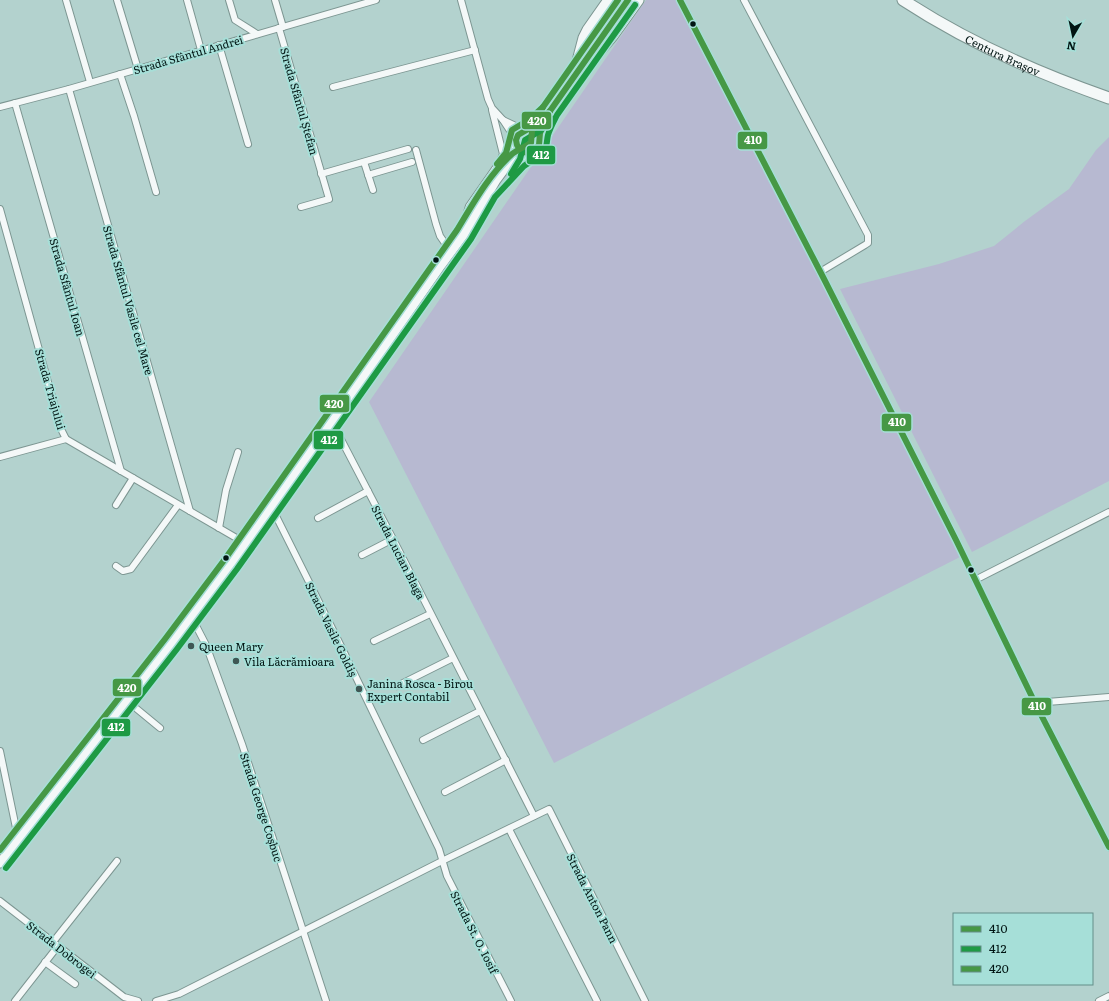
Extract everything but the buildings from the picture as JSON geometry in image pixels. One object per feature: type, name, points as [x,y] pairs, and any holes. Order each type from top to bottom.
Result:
[{"type":"highway","points":[[552,108],[578,60],[584,38],[588,30],[609,0]]},
{"type":"highway","points":[[552,108],[612,36],[638,0]]},
{"type":"highway","name":"Centura Brașov","points":[[903,0],[940,23],[1011,60],[1109,98]]},
{"type":"highway","name":"Centura Brașov","points":[[916,0],[971,32],[1015,54],[1109,91]]},
{"type":"main road","points":[[0,863],[191,616],[245,543],[468,228],[489,192],[511,160],[518,135],[537,123],[552,108],[628,0]]},
{"type":"main road","points":[[538,138],[552,108]]},
{"type":"main road","points":[[489,192],[514,164],[537,148],[539,142],[535,133],[526,130]]},
{"type":"main road","points":[[516,143],[522,152],[528,153]]},
{"type":"street","points":[[66,0],[90,82]]},
{"type":"street","points":[[117,0],[138,69]]},
{"type":"street","points":[[187,0],[201,50]]},
{"type":"street","points":[[229,0],[235,20],[257,34]]},
{"type":"street","name":"Strada Sfântul Ștefan","points":[[275,0],[281,27],[329,199],[301,207]]},
{"type":"street","name":"Strada Sfântul Andrei","points":[[0,107],[69,89],[376,0]]},
{"type":"street","points":[[462,0],[486,92],[492,108],[503,154],[499,163],[469,206],[465,219],[468,228]]},
{"type":"street","points":[[680,0],[820,272],[975,580],[1035,703],[1109,846]]},
{"type":"street","points":[[744,0],[868,235],[868,243],[820,272]]},
{"type":"street","points":[[219,45],[248,144]]},
{"type":"street","points":[[333,87],[475,50]]},
{"type":"street","points":[[120,74],[156,192]]},
{"type":"street","name":"Strada Sfântul Vasile cel Mare","points":[[69,89],[190,511]]},
{"type":"street","name":"Strada Sfântul Ioan","points":[[15,103],[121,472]]},
{"type":"street","points":[[492,108],[503,120],[516,143]]},
{"type":"street","points":[[503,120],[526,130]]},
{"type":"street","points":[[321,174],[408,149]]},
{"type":"street","points":[[416,150],[440,236],[450,252]]},
{"type":"street","points":[[364,162],[373,190]]},
{"type":"street","points":[[368,175],[412,162]]},
{"type":"street","name":"Strada Triajului","points":[[0,209],[61,429],[66,439],[245,543]]},
{"type":"street","name":"Strada Lucian Blaga","points":[[332,422],[534,816]]},
{"type":"street","points":[[0,457],[66,439]]},
{"type":"street","points":[[219,528],[226,490],[238,452]]},
{"type":"street","points":[[116,504],[133,478]]},
{"type":"street","name":"Strada Lucian Blaga","points":[[318,518],[368,491]]},
{"type":"street","points":[[116,566],[123,571],[131,570],[178,505]]},
{"type":"street","name":"Strada Vasile Goldiș","points":[[271,506],[339,642],[435,842],[442,861]]},
{"type":"street","points":[[975,580],[1109,512]]},
{"type":"street","points":[[362,555],[393,539]]},
{"type":"street","points":[[374,640],[430,614]]},
{"type":"street","name":"Strada George Coșbuc","points":[[191,616],[206,645],[242,744],[302,932],[326,1001]]},
{"type":"street","points":[[398,686],[453,658]]},
{"type":"street","points":[[1035,703],[1109,697]]},
{"type":"street","points":[[126,700],[160,728]]},
{"type":"street","points":[[422,740],[480,711]]},
{"type":"street","points":[[0,752],[16,828],[21,836]]},
{"type":"street","points":[[445,792],[506,760]]},
{"type":"street","name":"Strada Anton Pann","points":[[534,816],[549,809],[645,1001]]},
{"type":"street","points":[[156,1001],[179,994],[534,816]]},
{"type":"street","points":[[509,828],[597,1001]]},
{"type":"street","points":[[15,1001],[45,962],[56,944],[117,861]]},
{"type":"street","name":"Strada St. O. Iosif","points":[[442,861],[447,876],[511,1001]]},
{"type":"street","name":"Strada Dobrogei","points":[[0,901],[56,944],[123,999],[138,1001]]},
{"type":"street","points":[[45,962],[74,984]]},
{"type":"street","points":[[1099,1001],[1109,996]]},
{"type":"shaded area","points":[[646,0],[684,0],[960,557],[554,763],[369,402]]},
{"type":"shaded area","points":[[1109,137],[1109,481],[972,552],[840,289],[939,264],[994,246],[1069,189],[1096,150]]},
{"type":"transit line","name":"420","points":[[0,850],[165,639],[225,559],[457,230],[489,180],[503,162],[512,154],[531,143],[532,131],[543,107],[618,0]]},
{"type":"transit line","name":"410","points":[[550,111],[628,0]]},
{"type":"transit line","name":"410","points":[[680,0],[824,279],[956,540],[1035,703],[1109,847]]},
{"type":"transit line","name":"412","points":[[6,868],[177,649],[237,569],[471,239],[495,197],[523,167],[543,153],[546,148],[549,132],[557,115],[635,5]]},
{"type":"transit line","name":"420","points":[[497,164],[506,153],[512,130],[530,119],[543,107]]},
{"type":"transit line","name":"410","points":[[550,111],[540,133],[539,145],[531,153],[522,152],[517,145],[516,140],[518,135],[535,125],[550,111]]},
{"type":"transit line","name":"412","points":[[511,174],[520,159],[525,140],[540,131],[553,119]]},
{"type":"place","name":"Queen Mary","points":[[191,646]]},
{"type":"place","name":"Vila Lăcrămioara","points":[[236,661]]},
{"type":"place","name":"Janina Rosca - Birou Expert Contabil","points":[[359,689]]}]
